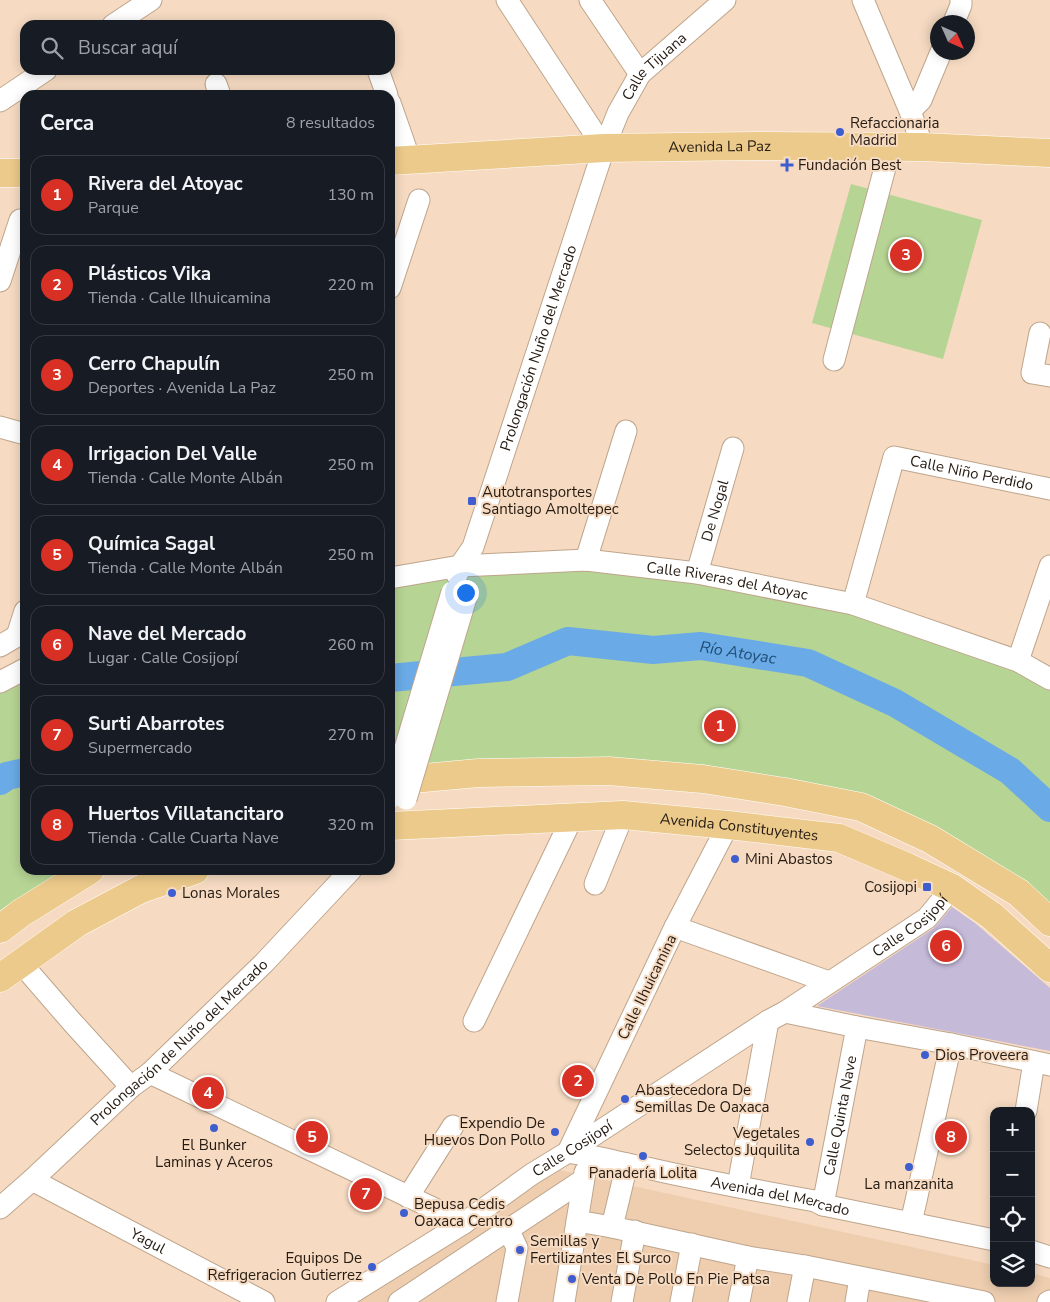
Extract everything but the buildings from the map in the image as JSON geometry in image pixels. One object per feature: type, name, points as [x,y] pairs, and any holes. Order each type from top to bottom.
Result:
[{"type":"main road","name":"Avenida La Paz","points":[[400,160],[604,148],[754,146],[923,147],[1050,154]]},
{"type":"main road","points":[[0,173],[20,173]]},
{"type":"main road","points":[[395,793],[478,773],[609,771],[703,779],[785,792],[861,807],[930,839],[1019,893],[1050,922]]},
{"type":"main road","name":"Avenida Constituyentes","points":[[395,826],[623,815],[838,838],[908,867],[952,888],[992,916],[1050,968]]},
{"type":"main road","points":[[0,929],[82,875]]},
{"type":"main road","points":[[11,970],[77,923],[141,889],[181,875]]},
{"type":"street","points":[[121,20],[151,0]]},
{"type":"street","points":[[507,0],[604,148]]},
{"type":"street","points":[[590,0],[640,74]]},
{"type":"street","name":"Calle Tijuana","points":[[604,148],[618,113],[640,74],[725,0]]},
{"type":"street","points":[[863,0],[910,111],[923,147]]},
{"type":"street","points":[[957,15],[961,0]]},
{"type":"street","points":[[910,111],[921,100],[938,60]]},
{"type":"street","points":[[0,101],[39,75]]},
{"type":"street","points":[[380,75],[385,90]]},
{"type":"street","points":[[395,132],[400,160]]},
{"type":"street","points":[[834,360],[887,160],[888,147]]},
{"type":"street","name":"Prolongación Nuño del Mercado","points":[[395,793],[604,148]]},
{"type":"street","points":[[395,273],[419,200]]},
{"type":"street","points":[[0,281],[20,220]]},
{"type":"street","points":[[1040,333],[1032,372],[1050,376]]},
{"type":"street","points":[[0,427],[20,433]]},
{"type":"street","points":[[586,560],[626,431]]},
{"type":"street","name":"De Nogal","points":[[697,572],[733,448]]},
{"type":"street","name":"Calle Niño Perdido","points":[[853,604],[894,457],[1050,489]]},
{"type":"street","name":"Calle Riveras del Atoyac","points":[[395,577],[470,559],[586,560],[697,572],[853,604],[1018,661],[1050,679]]},
{"type":"street","points":[[1018,661],[1050,566]]},
{"type":"street","points":[[14,638],[20,623]]},
{"type":"street","points":[[0,682],[20,672]]},
{"type":"street","points":[[595,884],[623,815]]},
{"type":"street","points":[[474,1021],[572,818]]},
{"type":"street","name":"Calle Ilhuicamina","points":[[564,1302],[583,1180],[578,1153],[675,927],[728,825]]},
{"type":"street","name":"Prolongación de Nuño del Mercado","points":[[0,1208],[132,1087],[150,1073],[264,963],[346,875]]},
{"type":"street","name":"Calle Cosijopí","points":[[337,1302],[464,1222],[532,1174],[578,1153],[776,1016],[927,918],[952,888]]},
{"type":"street","points":[[675,927],[829,982]]},
{"type":"street","points":[[11,970],[72,1022],[132,1087]]},
{"type":"street","points":[[738,1186],[776,1016],[857,1027],[1042,1063],[1027,1107]]},
{"type":"street","name":"Calle Quinta Nave","points":[[823,1204],[857,1027]]},
{"type":"street","points":[[911,1223],[951,1044]]},
{"type":"street","points":[[150,1073],[464,1222]]},
{"type":"street","points":[[408,1197],[453,1126]]},
{"type":"street","name":"Avenida del Mercado","points":[[578,1153],[815,1201],[990,1239]]},
{"type":"street","points":[[612,1227],[626,1164]]},
{"type":"street","name":"Yagul","points":[[32,1180],[264,1302]]},
{"type":"street","points":[[377,1278],[397,1302],[583,1180]]},
{"type":"street","points":[[577,1221],[636,1231],[748,1257],[806,1266],[860,1278],[916,1296],[976,1301]]},
{"type":"street","points":[[507,1302],[517,1248],[508,1230]]},
{"type":"street","points":[[622,1302],[636,1231]]},
{"type":"street","points":[[681,1302],[692,1244]]},
{"type":"street","points":[[1035,1252],[1050,1257]]},
{"type":"street","points":[[739,1302],[748,1257]]},
{"type":"street","points":[[798,1302],[806,1266]]},
{"type":"street","points":[[856,1302],[860,1278]]},
{"type":"shaded area","points":[[560,1170],[990,1264],[990,1287],[1035,1287],[1035,1274],[1050,1278],[1050,1302],[345,1302]]},
{"type":"green space","points":[[851,184],[982,220],[943,359],[812,323]]},
{"type":"green space","points":[[586,560],[853,604],[1050,682],[1050,922],[861,807],[609,771],[395,782],[395,579]]},
{"type":"green space","points":[[20,672],[20,875],[92,875],[0,929],[0,682]]},
{"type":"waterway","name":"Río Atoyac","points":[[395,678],[507,667],[568,641],[653,650],[701,646],[808,663],[895,703],[1010,771],[1050,808]]},
{"type":"waterway","name":"Río Atoyac","points":[[0,781],[7,776],[20,773]]},
{"type":"place","name":"Refaccionaria Madrid","points":[[840,132]]},
{"type":"place","name":"Fundación Best","points":[[787,165]]},
{"type":"place","name":"Cerro Chapulín","points":[[906,255]]},
{"type":"place","name":"Autotransportes Santiago Amoltepec","points":[[472,501]]},
{"type":"place","name":"Rivera del Atoyac","points":[[720,726]]},
{"type":"place","name":"Mini Abastos","points":[[735,859]]},
{"type":"place","name":"Cosijopi","points":[[927,887]]},
{"type":"place","name":"Lonas Morales","points":[[172,893]]},
{"type":"place","name":"Nave del Mercado","points":[[946,946]]},
{"type":"place","name":"Dios Proveera","points":[[925,1055]]},
{"type":"place","name":"Plásticos Vika","points":[[578,1081]]},
{"type":"place","name":"Irrigacion Del Valle","points":[[208,1093]]},
{"type":"place","name":"Abastecedora De Semillas De Oaxaca","points":[[625,1099]]},
{"type":"place","name":"El Bunker Laminas y Aceros","points":[[214,1128]]},
{"type":"place","name":"Expendio De Huevos Don Pollo","points":[[555,1132]]},
{"type":"place","name":"Química Sagal","points":[[312,1137]]},
{"type":"place","name":"Huertos Villatancitaro","points":[[951,1137]]},
{"type":"place","name":"Vegetales Selectos Juquilita","points":[[810,1142]]},
{"type":"place","name":"Panadería Lolita","points":[[643,1156]]},
{"type":"place","name":"La manzanita","points":[[909,1167]]},
{"type":"place","name":"Surti Abarrotes","points":[[366,1194]]},
{"type":"place","name":"Bepusa Cedis Oaxaca Centro","points":[[404,1213]]},
{"type":"place","name":"Semillas y Fertilizantes El Surco","points":[[520,1250]]},
{"type":"place","name":"Equipos De Refrigeracion Gutierrez","points":[[372,1267]]},
{"type":"place","name":"Venta De Pollo En Pie Patsa","points":[[572,1279]]}]
